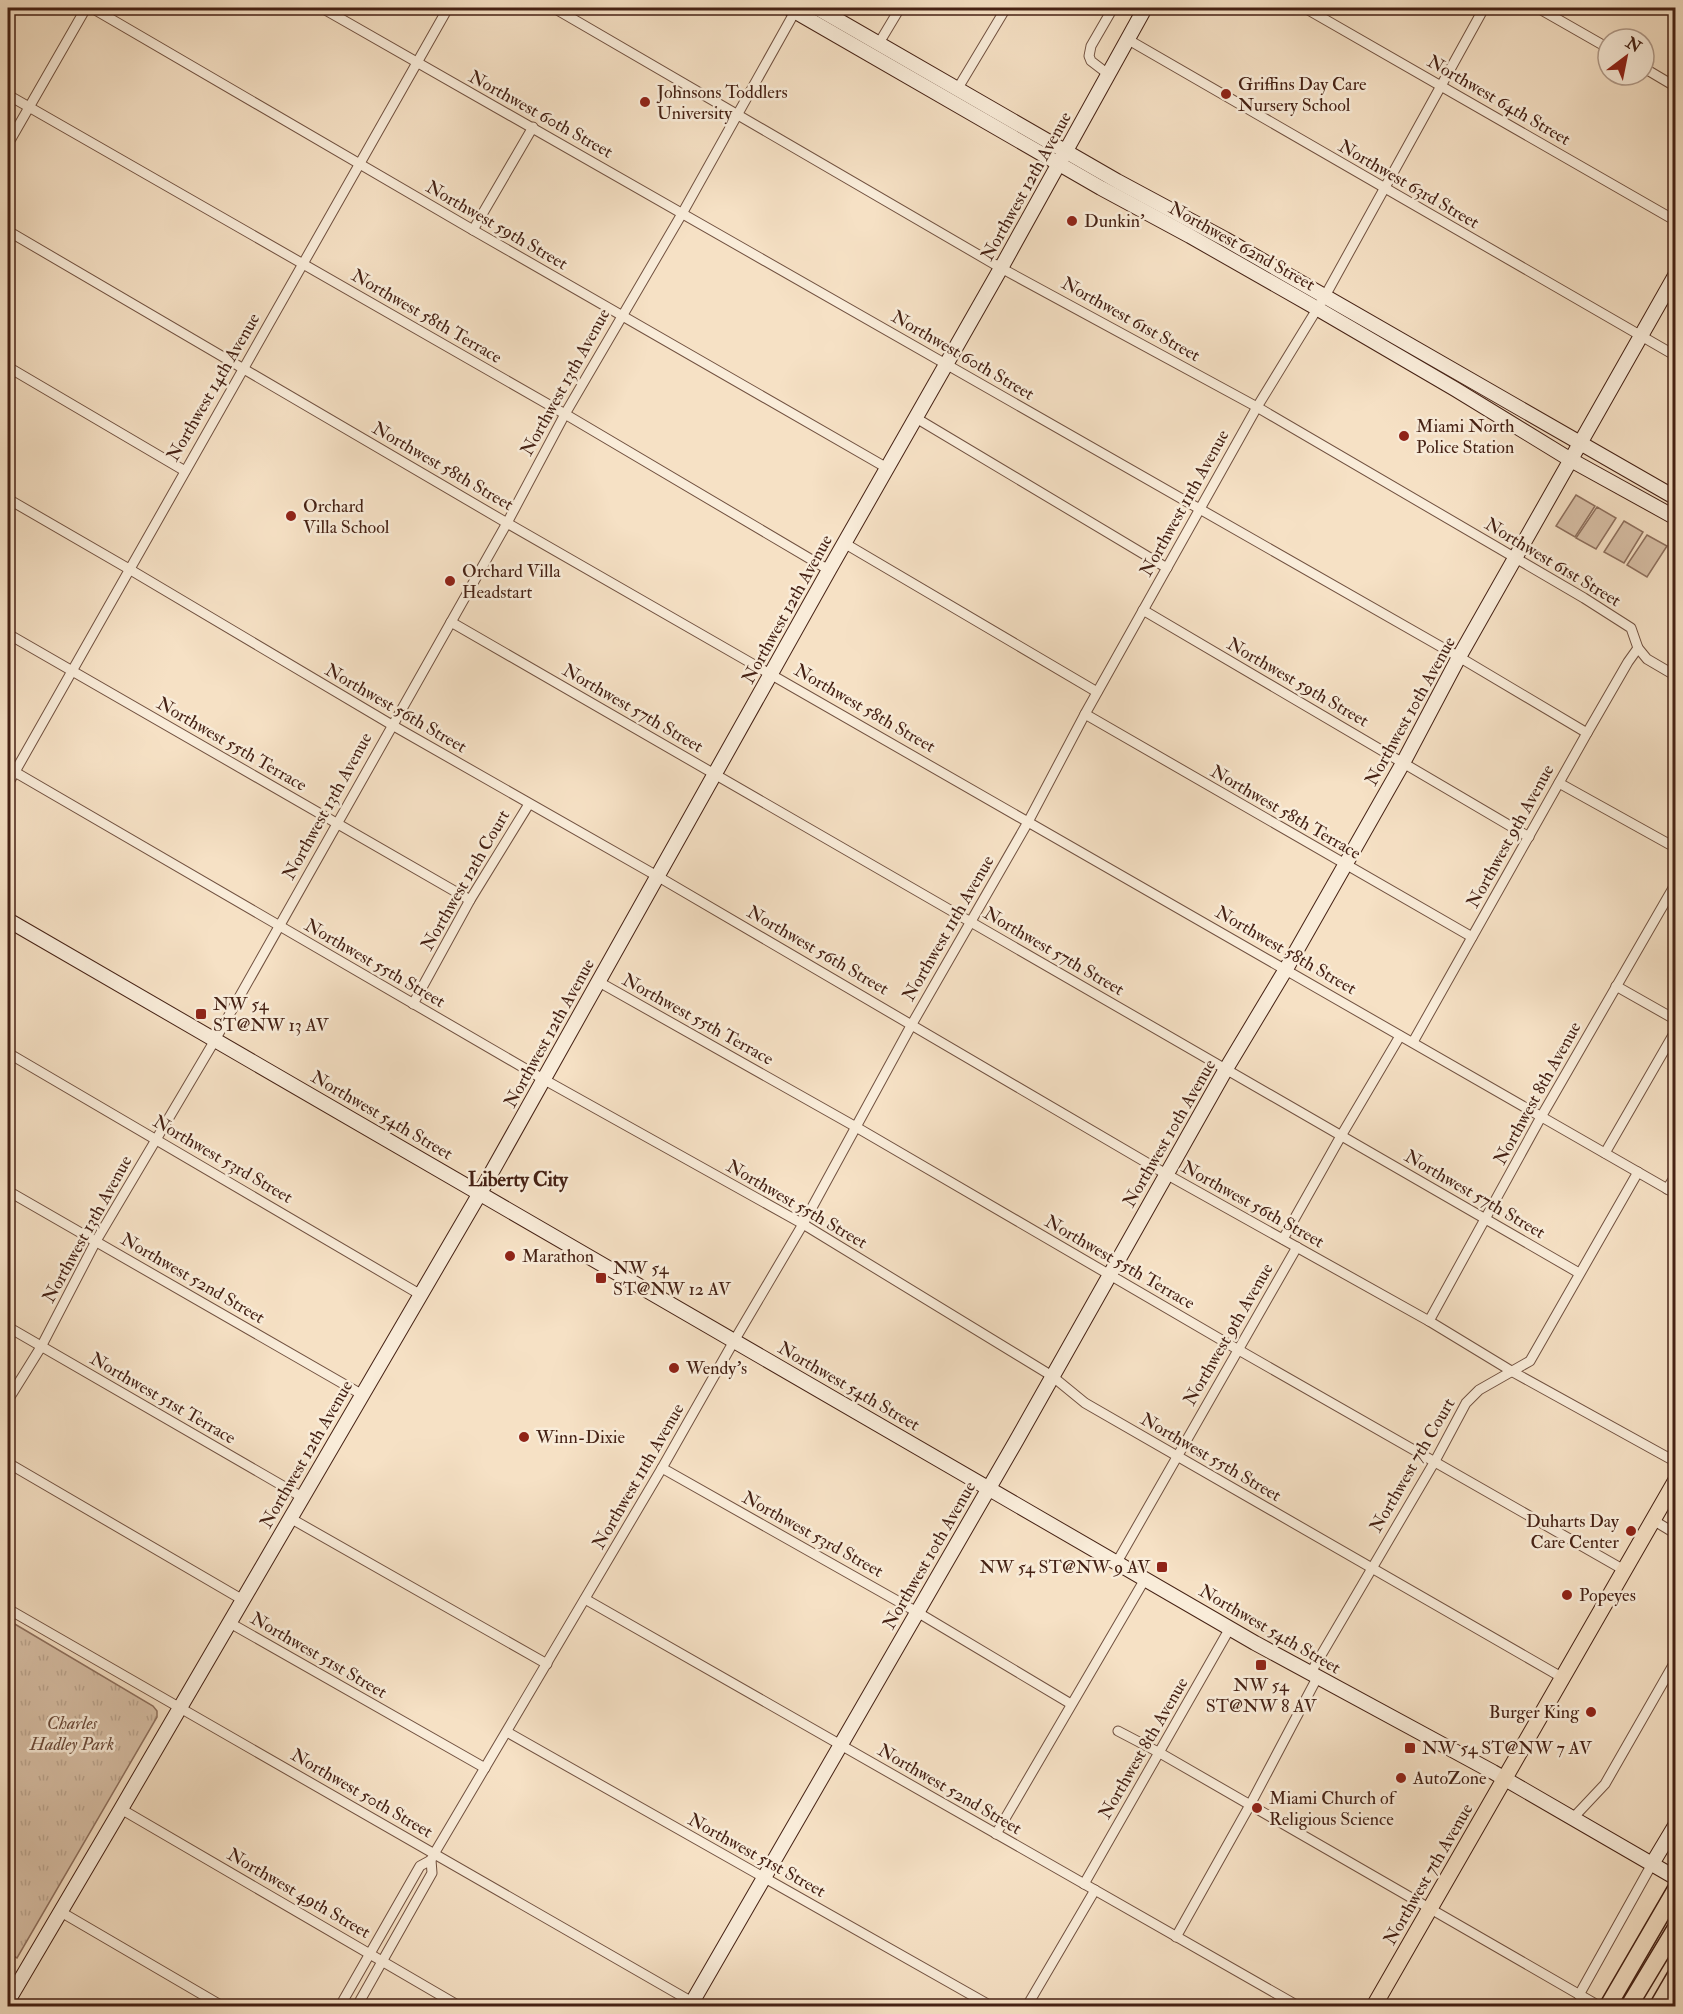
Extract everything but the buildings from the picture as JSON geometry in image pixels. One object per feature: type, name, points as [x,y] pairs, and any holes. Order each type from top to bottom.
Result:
[{"type":"highway","points":[[1608,2007],[1676,1889]]},
{"type":"highway","points":[[1638,2007],[1645,1987],[1676,1928]]},
{"type":"highway","points":[[1629,2007],[1645,1987],[1676,1938]]},
{"type":"highway","points":[[1661,2002],[1676,1975]]},
{"type":"main road","name":"Northwest 62nd Street","points":[[817,8],[958,88],[1062,156],[1101,188],[1321,303],[1676,498]]},
{"type":"main road","name":"Northwest 12th Avenue","points":[[8,2001],[480,1192],[844,543],[1002,268],[1145,8]]},
{"type":"main road","name":"Northwest 62nd Street","points":[[794,9],[1062,156]]},
{"type":"main road","name":"Northwest 10th Avenue","points":[[694,2005],[1166,1174],[1403,763],[1459,657],[1676,274]]},
{"type":"main road","name":"Northwest 62nd Street","points":[[1321,303],[1571,460],[1676,518]]},
{"type":"main road","name":"Northwest 54th Street","points":[[8,920],[1313,1676],[1505,1779],[1676,1878]]},
{"type":"main road","name":"Northwest 7th Avenue","points":[[1374,2007],[1676,1480]]},
{"type":"main road","points":[[1652,1864],[1676,1824]]},
{"type":"street","points":[[8,144],[86,8]]},
{"type":"street","name":"Northwest 59th Street","points":[[92,8],[887,468]]},
{"type":"street","name":"Northwest 60th Street","points":[[322,8],[1459,657],[1587,734]]},
{"type":"street","name":"Northwest 14th Avenue","points":[[8,784],[11,770],[71,671],[448,8]]},
{"type":"street","name":"Northwest 61st Street","points":[[554,8],[1002,268],[1257,407],[1515,558],[1631,628],[1638,648],[1647,659],[1676,676]]},
{"type":"street","points":[[879,43],[900,8]]},
{"type":"street","points":[[958,88],[1006,8]]},
{"type":"street","points":[[1108,74],[1091,61],[1089,51],[1113,8]]},
{"type":"street","name":"Northwest 64th Street","points":[[1305,8],[1676,220]]},
{"type":"street","name":"Northwest 11th Avenue","points":[[340,2007],[420,1866],[433,1857],[507,1732],[803,1224],[912,1024],[1028,822],[1084,714],[1257,407],[1321,303],[1484,8]]},
{"type":"street","points":[[1538,8],[1596,41]]},
{"type":"street","name":"Northwest 13th Avenue","points":[[8,1400],[41,1347],[96,1241],[157,1140],[279,927],[507,523],[565,414],[738,114],[794,9]]},
{"type":"street","name":"Northwest 63rd Street","points":[[1127,39],[1676,356]]},
{"type":"street","points":[[1656,75],[1676,87]]},
{"type":"street","name":"Northwest 58th Terrace","points":[[8,95],[565,414],[829,570]]},
{"type":"street","points":[[473,230],[533,128]]},
{"type":"street","name":"Northwest 58th Street","points":[[8,231],[507,523],[1671,1191]]},
{"type":"street","points":[[8,367],[185,471]]},
{"type":"street","points":[[916,418],[1167,568]]},
{"type":"street","name":"Northwest 56th Street","points":[[8,499],[392,725],[657,876],[1166,1174],[1676,1462]]},
{"type":"street","points":[[844,543],[1097,692]]},
{"type":"street","name":"Northwest 59th Street","points":[[1143,610],[1529,837]]},
{"type":"street","name":"Northwest 57th Street","points":[[451,622],[1579,1273]]},
{"type":"street","name":"Northwest 55th Terrace","points":[[8,634],[470,900]]},
{"type":"street","name":"Northwest 9th Avenue","points":[[1413,1042],[1638,648]]},
{"type":"street","name":"Northwest 58th Terrace","points":[[1084,714],[1472,937]]},
{"type":"street","name":"Northwest 55th Street","points":[[11,770],[543,1079],[803,1224],[1052,1376],[1085,1403],[1563,1678]]},
{"type":"street","points":[[1559,783],[1676,848]]},
{"type":"street","name":"Northwest 12th Court","points":[[413,1004],[470,900],[529,804]]},
{"type":"street","name":"Northwest 8th Avenue","points":[[1429,1321],[1541,1117],[1676,883]]},
{"type":"street","name":"Northwest 55th Terrace","points":[[598,982],[856,1127],[1237,1349],[1624,1570]]},
{"type":"street","points":[[1616,986],[1676,1020]]},
{"type":"street","points":[[1605,1154],[1676,1030]]},
{"type":"street","points":[[1283,1239],[1400,1035]]},
{"type":"street","name":"Northwest 53rd Street","points":[[8,1053],[421,1295]]},
{"type":"street","name":"Northwest 7th Court","points":[[1176,1937],[1250,1805],[1313,1676],[1371,1568],[1435,1461],[1466,1403],[1479,1390],[1530,1361],[1638,1172]]},
{"type":"street","points":[[1671,1191],[1676,1175]]},
{"type":"street","name":"Northwest 52nd Street","points":[[8,1191],[361,1394]]},
{"type":"street","name":"Northwest 9th Avenue","points":[[1117,1562],[1297,1247]]},
{"type":"street","name":"Northwest 51st Terrace","points":[[8,1327],[302,1497]]},
{"type":"street","name":"Northwest 51st Street","points":[[8,1463],[243,1600]]},
{"type":"street","name":"Northwest 53rd Street","points":[[662,1468],[917,1612],[1071,1704]]},
{"type":"street","points":[[290,1518],[547,1664]]},
{"type":"street","points":[[1653,1520],[1676,1534]]},
{"type":"street","points":[[996,1834],[1145,1579]]},
{"type":"street","name":"Northwest 52nd Street","points":[[585,1599],[1298,2007]]},
{"type":"street","name":"Northwest 50th Street","points":[[8,1609],[181,1707],[433,1857],[694,2005]]},
{"type":"street","name":"Northwest 51st Street","points":[[230,1623],[485,1768]]},
{"type":"street","name":"Northwest 8th Avenue","points":[[1084,1884],[1230,1628]]},
{"type":"street","points":[[1573,1818],[1605,1784],[1676,1660]]},
{"type":"street","points":[[1118,1731],[1160,1753],[1599,2007]]},
{"type":"street","name":"Northwest 51st Street","points":[[507,1732],[992,2007]]},
{"type":"street","name":"Northwest 49th Street","points":[[122,1809],[459,2007]]},
{"type":"street","name":"Northwest 11th Avenue","points":[[357,2007],[432,1873],[433,1857]]},
{"type":"street","points":[[1579,1995],[1652,1864]]},
{"type":"street","points":[[1027,2007],[1095,1890]]},
{"type":"street","points":[[61,1912],[222,2007]]},
{"type":"green space","points":[[1576,495],[1595,506],[1575,537],[1556,526]]},
{"type":"green space","points":[[1597,507],[1616,518],[1596,549],[1576,538]]},
{"type":"green space","points":[[1624,521],[1643,532],[1624,563],[1604,552]]},
{"type":"green space","points":[[1647,535],[1667,546],[1647,577],[1627,565]]},
{"type":"green space","name":"Charles Hadley Park","points":[[8,1620],[153,1706],[157,1711],[157,1717],[17,1958],[8,1953]]},
{"type":"place","name":"Griffins Day Care Nursery School","points":[[1226,94]]},
{"type":"place","name":"Johnsons Toddlers University","points":[[645,102]]},
{"type":"place","name":"Dunkin'","points":[[1072,221]]},
{"type":"place","name":"Miami North Police Station","points":[[1404,436]]},
{"type":"place","name":"Orchard Villa School","points":[[291,516]]},
{"type":"place","name":"Orchard Villa Headstart","points":[[450,581]]},
{"type":"place","name":"NW 54 ST@NW 13 AV","points":[[201,1014]]},
{"type":"place","name":"Marathon","points":[[510,1256]]},
{"type":"place","name":"NW 54 ST@NW 12 AV","points":[[601,1278]]},
{"type":"place","name":"Wendy's","points":[[674,1368]]},
{"type":"place","name":"Winn-Dixie","points":[[524,1437]]},
{"type":"place","name":"Duharts Day Care Center","points":[[1631,1531]]},
{"type":"place","name":"NW 54 ST@NW 9 AV","points":[[1162,1567]]},
{"type":"place","name":"Popeyes","points":[[1567,1595]]},
{"type":"place","name":"NW 54 ST@NW 8 AV","points":[[1261,1665]]},
{"type":"place","name":"Burger King","points":[[1591,1712]]},
{"type":"place","name":"NW 54 ST@NW 7 AV","points":[[1410,1748]]},
{"type":"place","name":"AutoZone","points":[[1401,1778]]},
{"type":"place","name":"Miami Church of Religious Science","points":[[1257,1808]]},
{"type":"district","name":"Liberty City","points":[[518,1179]]}]
